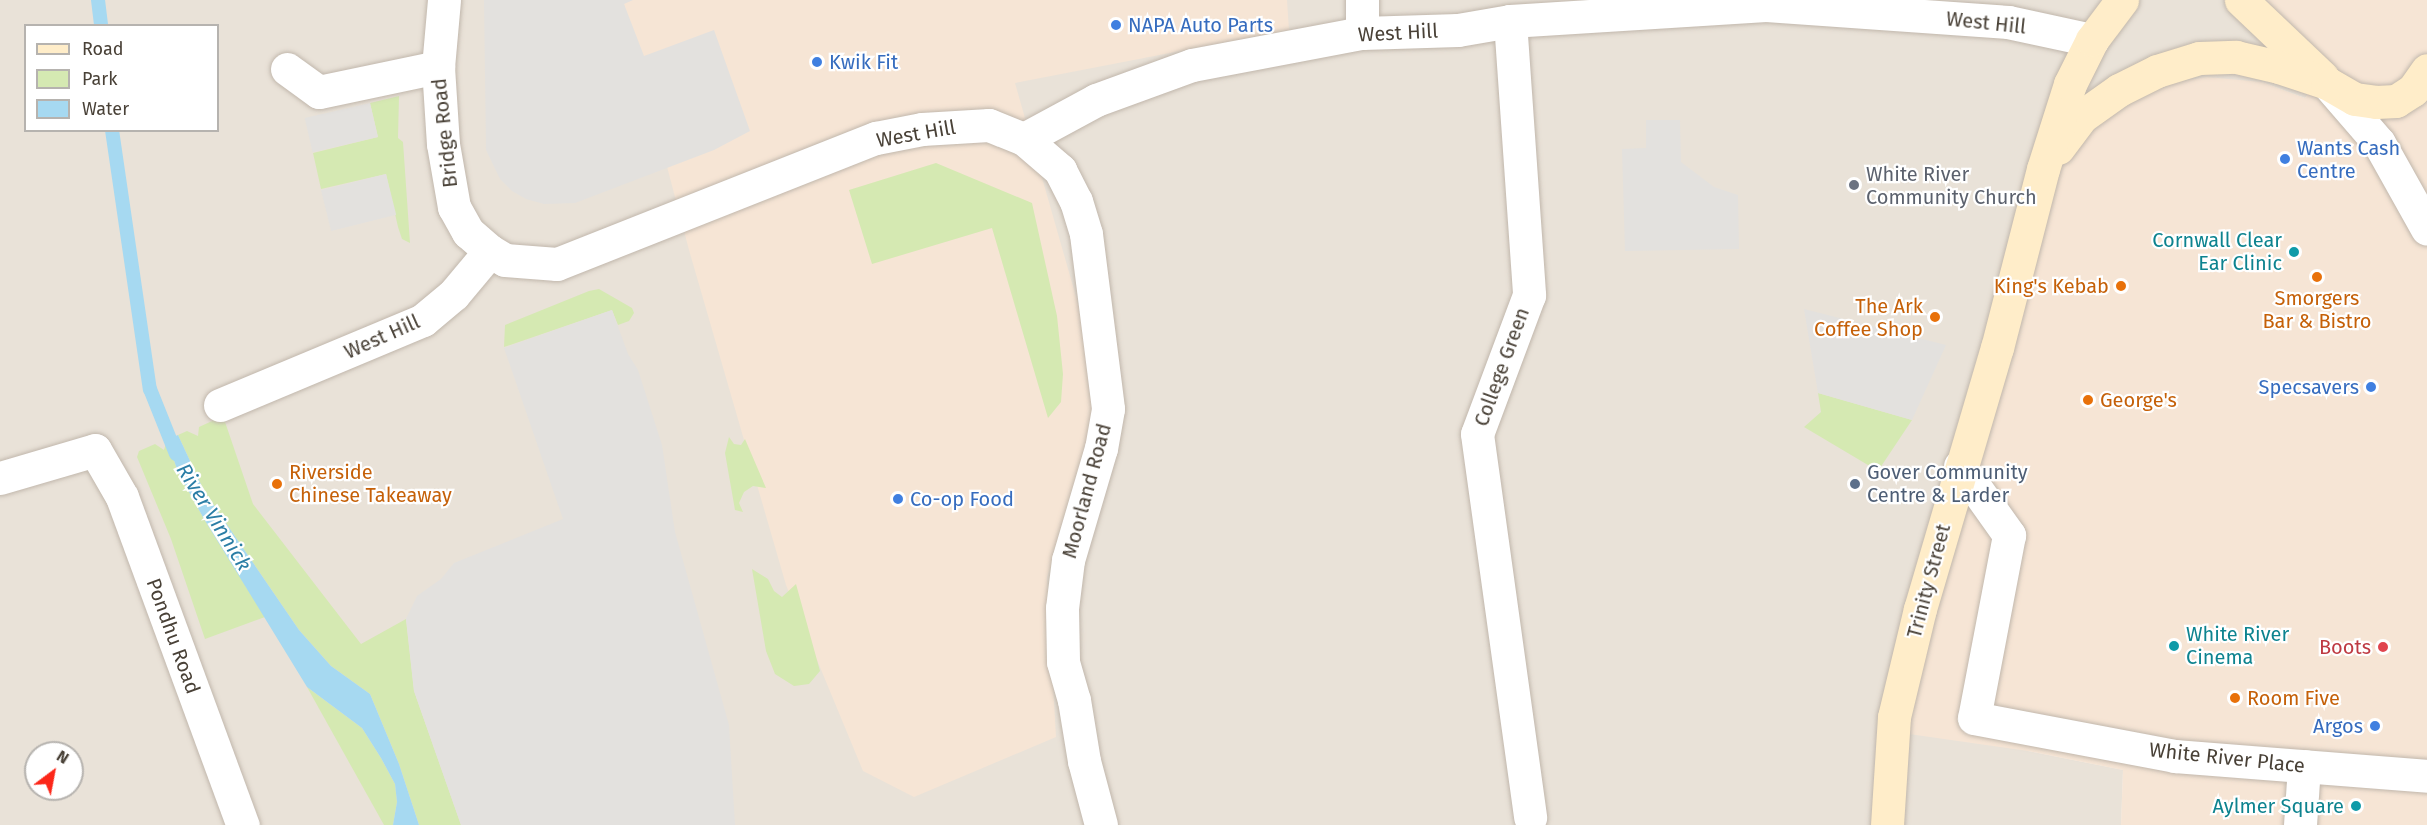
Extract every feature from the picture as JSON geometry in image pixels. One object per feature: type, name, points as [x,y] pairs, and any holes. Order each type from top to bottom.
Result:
[{"type":"street","name":"Bridge Road","points":[[444,0],[438,67],[443,144],[454,207],[468,232],[490,251]]},
{"type":"street","points":[[1362,0],[1362,33]]},
{"type":"street","name":"Trinity Street","points":[[1887,825],[1894,717],[1920,609],[1996,348],[2043,169],[2070,84],[2092,40],[2122,0]]},
{"type":"street","points":[[2241,0],[2327,83],[2379,143],[2427,229]]},
{"type":"street","name":"West Hill","points":[[220,405],[423,320],[454,294],[490,251],[505,260],[557,264],[876,138],[922,129],[989,125],[1024,139],[1096,100],[1192,65],[1362,33],[1458,30],[1510,21],[1662,6],[1766,5],[2008,22],[2092,40]]},
{"type":"street","name":"College Green","points":[[1510,21],[1529,295],[1477,434],[1530,817]]},
{"type":"street","name":"Trinity Street","points":[[2043,169],[2081,117],[2120,90],[2157,71],[2199,58],[2236,57],[2327,83]]},
{"type":"street","points":[[287,69],[319,92],[438,67]]},
{"type":"street","points":[[2327,83],[2355,99],[2376,102],[2396,101],[2413,90],[2427,70]]},
{"type":"street","name":"Moorland Road","points":[[1024,139],[1060,170],[1076,201],[1086,234],[1106,377],[1108,410],[1101,448],[1068,560],[1062,608],[1063,662],[1074,700],[1084,761],[1101,825]]},
{"type":"street","name":"Pondhu Road","points":[[0,478],[95,450],[122,497],[243,825]]},
{"type":"street","name":"White River Place","points":[[1960,466],[2009,535],[1974,718],[2027,735],[2175,756],[2427,776]]},
{"type":"street","points":[[2300,825],[2304,766]]},
{"type":"shaded area","points":[[0,0],[2257,0],[2328,68],[2305,98],[2262,82],[2028,751],[2123,770],[2121,825],[0,825]]},
{"type":"shaded area","points":[[484,0],[633,0],[624,4],[644,56],[714,30],[750,131],[714,150],[575,203],[544,204],[526,199],[512,191],[500,179],[486,150]]},
{"type":"shaded area","points":[[623,0],[1287,0],[1289,30],[1015,83],[1108,409],[1047,577],[1056,737],[914,797],[863,771],[786,585],[689,250]]},
{"type":"shaded area","points":[[2257,0],[2427,0],[2427,825],[2121,825],[2123,770],[2028,751],[1902,733],[2058,170],[2075,137],[2153,86],[2207,77],[2262,82],[2305,98],[2327,68]]},
{"type":"shaded area","points":[[370,103],[378,137],[313,152],[305,118]]},
{"type":"shaded area","points":[[1646,120],[1680,120],[1681,162],[1714,187],[1738,195],[1739,249],[1625,251],[1622,149],[1646,148]]},
{"type":"shaded area","points":[[386,174],[396,215],[331,231],[321,190]]},
{"type":"shaded area","points":[[1804,309],[1946,345],[1912,420],[1818,393]]},
{"type":"shaded area","points":[[612,310],[628,354],[638,370],[662,445],[675,532],[729,725],[735,825],[461,825],[414,691],[406,619],[417,596],[441,579],[454,563],[563,519],[504,348]]},
{"type":"green space","points":[[399,96],[398,138],[403,142],[410,243],[402,239],[386,174],[321,189],[313,153],[378,137],[370,103]]},
{"type":"green space","points":[[936,163],[1032,203],[1057,316],[1063,374],[1061,402],[1048,418],[992,228],[872,264],[849,190]]},
{"type":"green space","points":[[599,289],[632,308],[634,313],[629,321],[618,325],[612,310],[504,347],[505,325]]},
{"type":"green space","points":[[1818,393],[1912,420],[1878,471],[1804,427],[1821,412]]},
{"type":"green space","points":[[223,416],[253,504],[361,644],[406,619],[414,691],[461,825],[419,825],[399,764],[370,694],[331,666],[299,630],[204,491],[178,435],[187,431],[198,436],[199,427]]},
{"type":"green space","points":[[729,437],[734,444],[741,445],[745,439],[766,488],[753,486],[744,492],[739,503],[743,512],[735,510],[725,453]]},
{"type":"green space","points":[[167,440],[178,472],[204,519],[265,617],[205,639],[171,539],[137,457],[139,451],[155,444],[164,450]]},
{"type":"green space","points":[[752,569],[768,579],[774,591],[782,597],[796,584],[820,671],[809,684],[794,686],[775,674],[766,651]]},
{"type":"green space","points":[[307,687],[362,728],[381,758],[395,784],[397,802],[393,825],[384,825]]},
{"type":"water","points":[[178,435],[204,491],[299,630],[331,666],[370,694],[399,764],[419,825],[393,825],[397,802],[395,784],[381,758],[362,728],[307,687],[204,519],[178,472],[167,440]]},
{"type":"waterway","name":"River Vinnick","points":[[98,0],[101,24]]},
{"type":"waterway","name":"River Vinnick","points":[[112,132],[150,389],[176,454]]},
{"type":"place","name":"NAPA Auto Parts","points":[[1116,25]]},
{"type":"place","name":"Kwik Fit","points":[[817,62]]},
{"type":"place","name":"Wants Cash Centre","points":[[2285,159]]},
{"type":"place","name":"White River Community Church","points":[[1854,185]]},
{"type":"place","name":"Cornwall Clear Ear Clinic","points":[[2294,252]]},
{"type":"place","name":"Smorgers Bar & Bistro","points":[[2317,277]]},
{"type":"place","name":"King's Kebab","points":[[2121,286]]},
{"type":"place","name":"The Ark Coffee Shop","points":[[1935,317]]},
{"type":"place","name":"Specsavers","points":[[2371,387]]},
{"type":"place","name":"George's","points":[[2088,400]]},
{"type":"place","name":"Riverside Chinese Takeaway","points":[[277,484]]},
{"type":"place","name":"Gover Community Centre & Larder","points":[[1855,484]]},
{"type":"place","name":"Co-op Food","points":[[898,499]]},
{"type":"place","name":"White River Cinema","points":[[2174,646]]},
{"type":"place","name":"Boots","points":[[2383,647]]},
{"type":"place","name":"Room Five","points":[[2235,698]]},
{"type":"place","name":"Argos","points":[[2375,726]]},
{"type":"place","name":"Aylmer Square","points":[[2356,806]]}]
